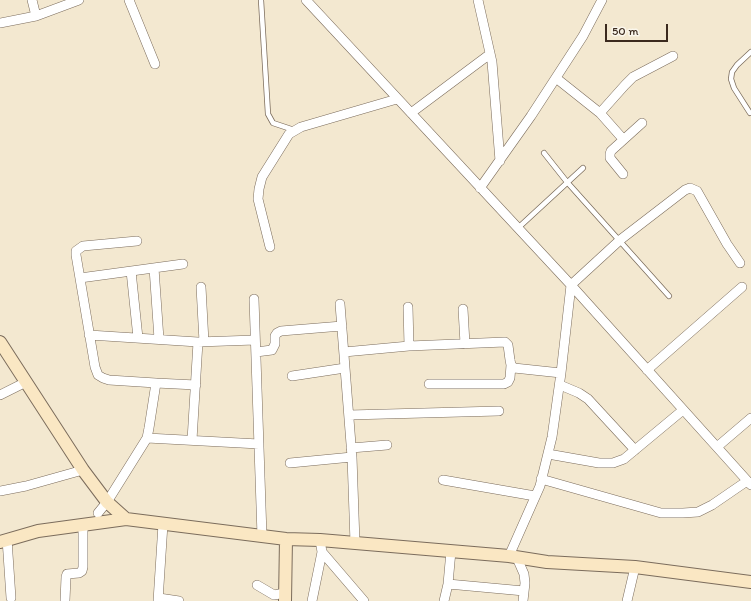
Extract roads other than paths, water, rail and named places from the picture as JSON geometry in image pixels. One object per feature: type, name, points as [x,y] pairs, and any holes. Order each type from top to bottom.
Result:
[{"type":"street","points":[[32,0],[36,16]]},
{"type":"street","points":[[0,23],[36,16],[79,0]]},
{"type":"street","points":[[130,0],[155,64]]},
{"type":"street","points":[[306,0],[571,285],[749,483],[698,512],[661,513],[541,479]]},
{"type":"street","points":[[478,0],[494,80],[500,161]]},
{"type":"street","points":[[480,188],[556,78],[583,36],[602,0]]},
{"type":"street","points":[[411,113],[490,54]]},
{"type":"street","points":[[600,113],[633,78],[673,56]]},
{"type":"street","points":[[556,78],[600,113],[623,139]]},
{"type":"street","points":[[270,247],[258,199],[259,189],[262,177],[289,134],[295,130],[397,98]]},
{"type":"street","points":[[623,174],[610,158],[611,151],[642,123]]},
{"type":"street","points":[[513,557],[541,479],[552,437],[560,385],[571,285],[620,240],[685,190],[690,188],[697,191],[740,264]]},
{"type":"street","points":[[137,241],[83,246],[76,250],[95,367],[98,375],[103,378],[196,385]]},
{"type":"street","points":[[80,278],[183,264]]},
{"type":"street","points":[[154,268],[159,339]]},
{"type":"street","points":[[131,271],[138,338]]},
{"type":"street","points":[[192,440],[201,342],[201,287]]},
{"type":"street","points":[[647,370],[742,287]]},
{"type":"street","points":[[254,299],[259,444],[272,537],[285,597],[274,595],[257,585]]},
{"type":"street","points":[[340,304],[352,453],[355,543]]},
{"type":"street","points":[[408,307],[409,346]]},
{"type":"street","points":[[463,309],[465,344]]},
{"type":"street","points":[[256,352],[272,350],[275,344],[275,336],[281,331],[342,326]]},
{"type":"street","points":[[90,335],[201,342],[255,340]]},
{"type":"street","points":[[0,342],[83,470],[107,502],[126,519]]},
{"type":"street","points":[[344,352],[409,346],[505,342],[510,348],[510,378],[508,382],[504,384],[429,384]]},
{"type":"street","points":[[511,365],[514,368],[519,369],[561,373]]},
{"type":"street","points":[[292,376],[345,368]]},
{"type":"street","points":[[0,395],[26,382]]},
{"type":"street","points":[[98,514],[147,438],[150,428],[156,383]]},
{"type":"street","points":[[560,385],[579,393],[588,399],[635,450]]},
{"type":"street","points":[[349,415],[499,410]]},
{"type":"street","points":[[548,454],[599,463],[613,463],[624,459],[683,410]]},
{"type":"street","points":[[717,448],[751,418]]},
{"type":"street","points":[[147,438],[259,444]]},
{"type":"street","points":[[290,463],[352,453],[387,445]]},
{"type":"street","points":[[0,491],[26,486],[83,470]]},
{"type":"street","points":[[443,480],[535,496]]},
{"type":"street","points":[[10,598],[4,541],[38,531],[126,519],[272,537],[321,546],[355,543],[513,557],[547,562],[635,567],[751,582]]},
{"type":"street","points":[[163,524],[158,599],[179,601]]},
{"type":"street","points":[[65,601],[66,577],[68,574],[79,573],[82,571],[83,567],[83,525]]},
{"type":"street","points":[[312,601],[321,546]]},
{"type":"street","points":[[321,546],[364,601]]},
{"type":"street","points":[[444,601],[448,584],[451,552]]},
{"type":"street","points":[[513,557],[524,574],[525,583],[523,601]]},
{"type":"street","points":[[627,601],[635,567]]},
{"type":"street","points":[[448,584],[524,591]]},
{"type":"lane","points":[[261,0],[268,114],[273,123],[295,130]]},
{"type":"lane","points":[[750,114],[734,88],[731,79],[732,72],[737,65],[751,52]]},
{"type":"lane","points":[[544,153],[567,182],[669,296]]},
{"type":"lane","points":[[518,228],[583,168]]}]
